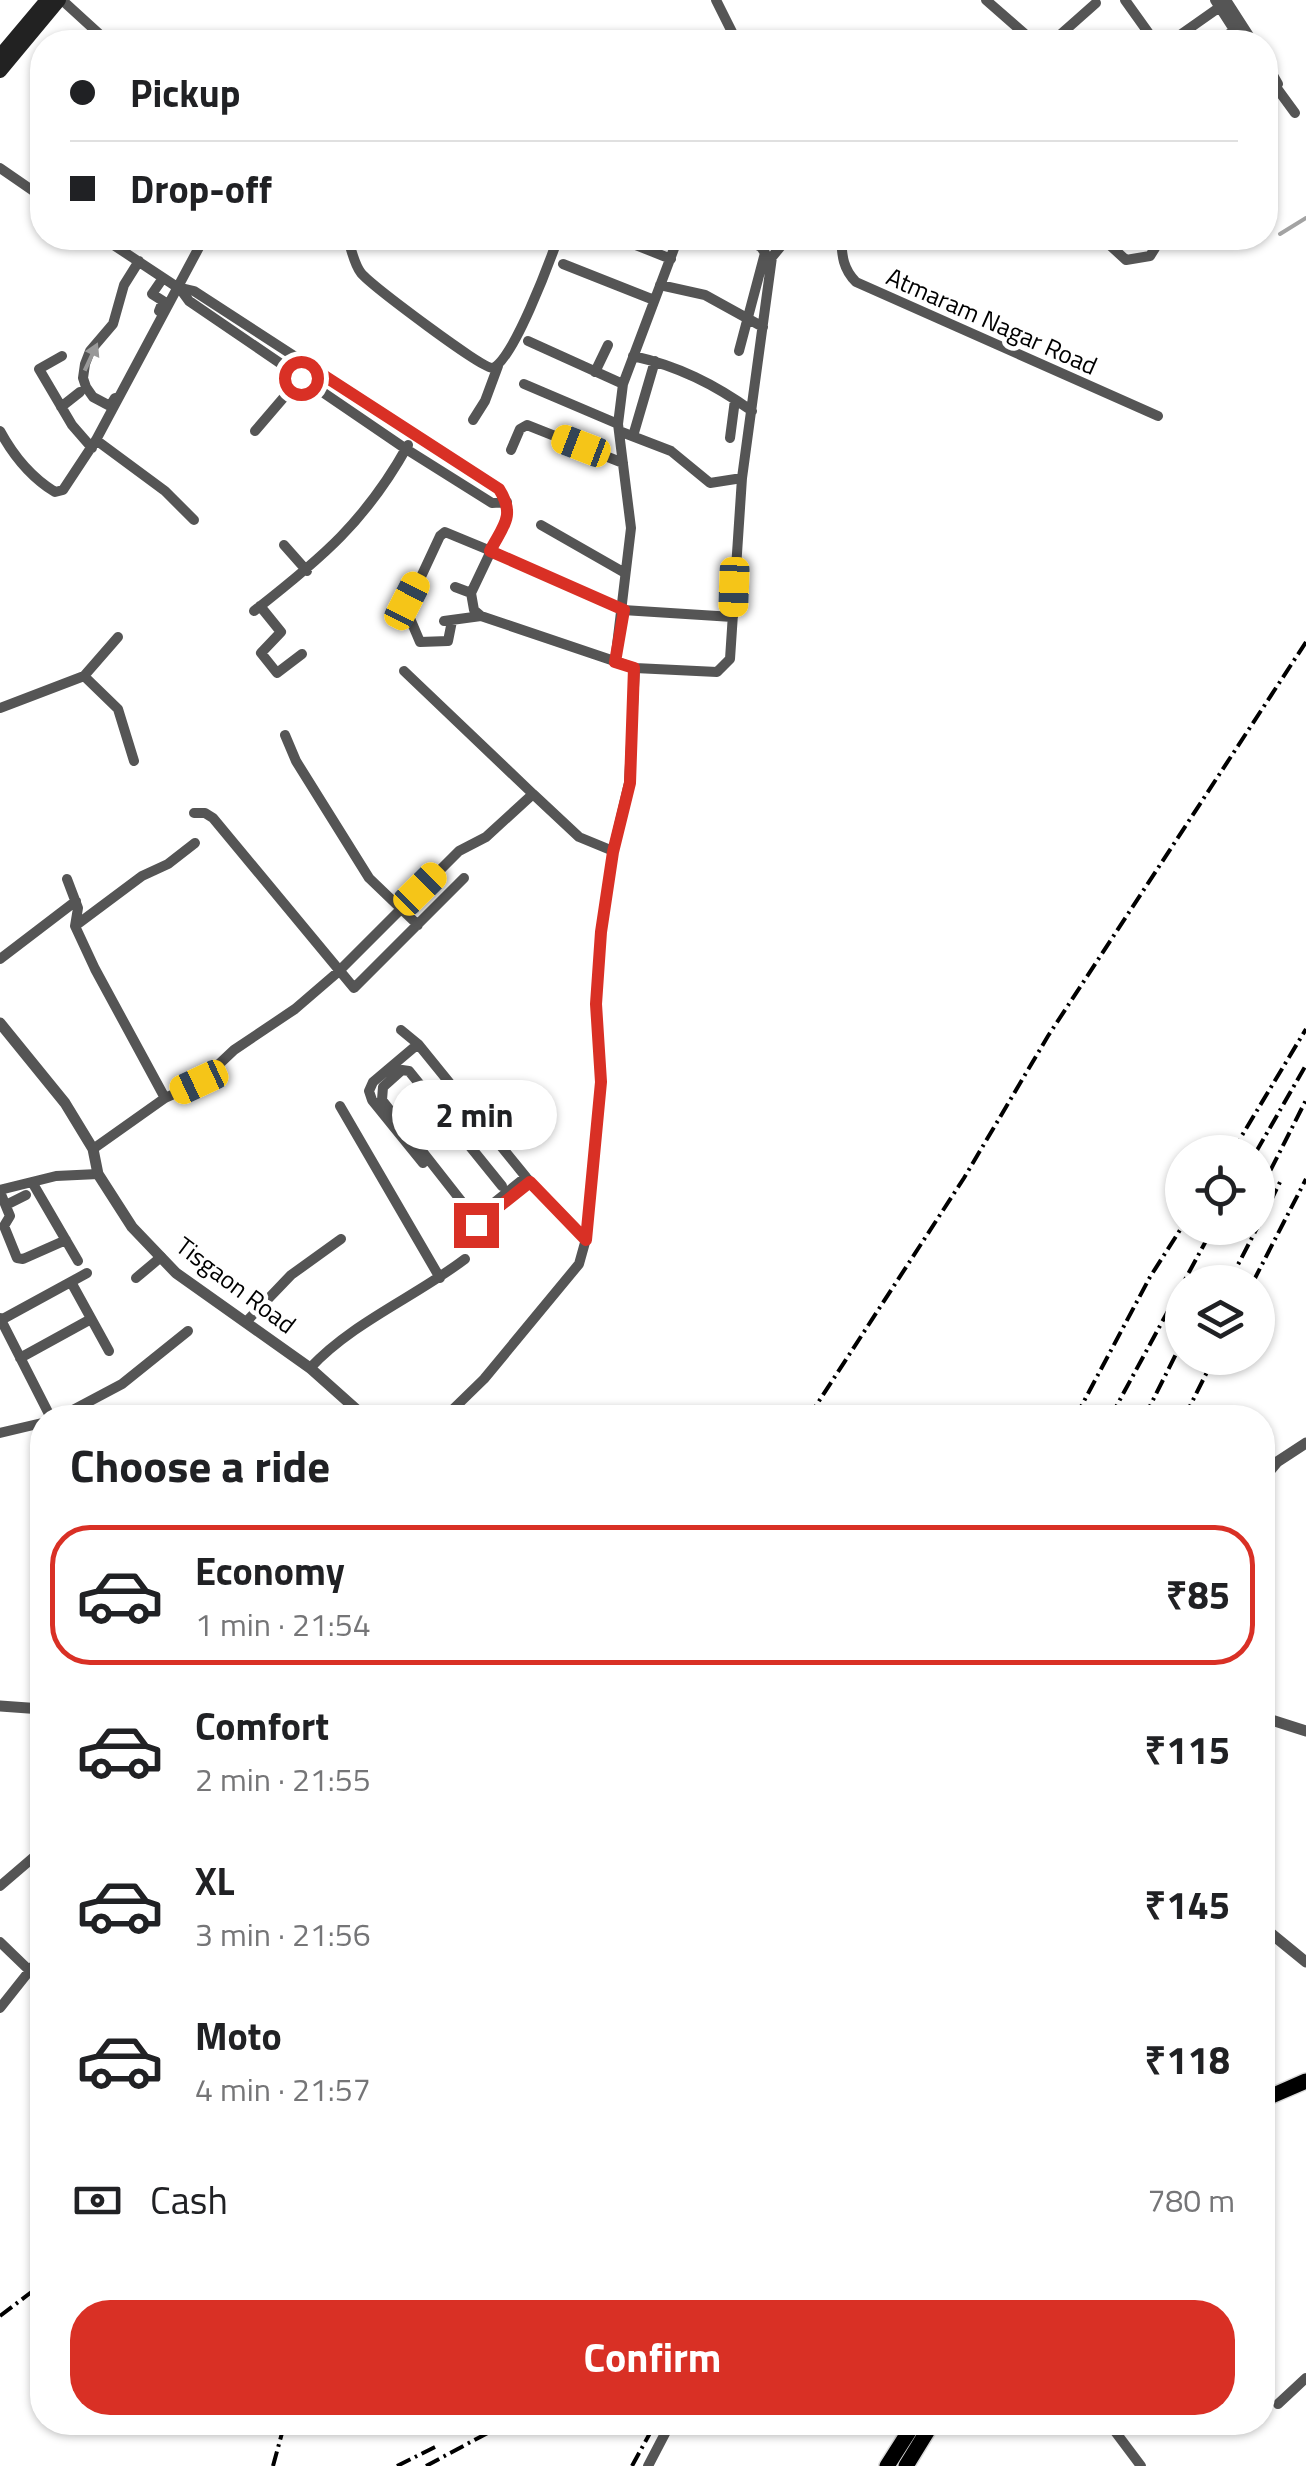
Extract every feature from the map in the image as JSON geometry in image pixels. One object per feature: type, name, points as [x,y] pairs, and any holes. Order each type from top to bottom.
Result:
[{"type":"main road","points":[[32,27],[47,0]]},
{"type":"main road","points":[[2,63],[61,0]]},
{"type":"main road","points":[[1275,2083],[1306,2070]]},
{"type":"main road","points":[[1275,2094],[1306,2081]]},
{"type":"main road","points":[[887,2466],[907,2435]]},
{"type":"main road","points":[[906,2466],[926,2435]]},
{"type":"street","points":[[61,0],[95,30]]},
{"type":"street","points":[[716,0],[731,30]]},
{"type":"street","points":[[986,0],[1020,30]]},
{"type":"street","points":[[1125,0],[1146,30]]},
{"type":"street","points":[[1186,30],[1222,2],[1239,28],[1236,30]]},
{"type":"street","points":[[1066,30],[1096,3]]},
{"type":"street","points":[[1278,95],[1295,113]]},
{"type":"street","points":[[0,168],[30,189]]},
{"type":"street","points":[[121,250],[406,449],[492,502],[508,502]]},
{"type":"street","points":[[139,262],[124,285],[113,324],[84,364],[82,378],[93,398],[110,406],[197,250]]},
{"type":"street","points":[[352,250],[358,270],[414,318],[464,349],[481,366],[498,365]]},
{"type":"street","points":[[474,420],[539,288],[553,250]]},
{"type":"street","points":[[650,250],[671,258]]},
{"type":"street","points":[[615,662],[631,528],[618,427],[623,384],[674,250]]},
{"type":"street","points":[[739,351],[763,250]]},
{"type":"street","points":[[179,288],[194,291],[499,489],[508,502],[509,515],[463,590],[480,616],[634,668],[718,672],[730,659],[742,478],[772,257],[778,250]]},
{"type":"street","name":"Atmaram Nagar Road","points":[[842,250],[847,274],[856,282],[1158,416]]},
{"type":"street","points":[[1115,250],[1126,260],[1150,256],[1154,250]]},
{"type":"street","points":[[563,264],[654,300]]},
{"type":"street","points":[[0,431],[10,449],[44,485],[55,492],[63,490],[94,444],[163,304],[152,294],[163,278]]},
{"type":"street","points":[[660,285],[705,295],[763,326]]},
{"type":"street","points":[[528,341],[623,384]]},
{"type":"street","points":[[594,372],[608,344]]},
{"type":"street","points":[[62,356],[39,369],[61,407],[94,444],[165,491],[194,520]]},
{"type":"street","points":[[632,356],[696,376],[752,411]]},
{"type":"street","points":[[633,436],[655,361]]},
{"type":"street","points":[[255,432],[309,366]]},
{"type":"street","points":[[524,384],[671,451],[710,483],[742,478]]},
{"type":"street","points":[[61,407],[80,392]]},
{"type":"street","points":[[730,438],[735,400]]},
{"type":"street","points":[[511,450],[520,429],[527,425],[623,463]]},
{"type":"street","points":[[302,654],[277,673],[261,653],[281,632],[257,608],[307,571],[369,508],[413,436]]},
{"type":"street","points":[[455,480],[462,466]]},
{"type":"street","points":[[542,525],[625,572]]},
{"type":"street","points":[[480,616],[448,621],[448,641],[419,642],[407,601],[443,533],[624,610],[733,617]]},
{"type":"street","points":[[284,545],[307,571]]},
{"type":"street","points":[[0,708],[84,676],[118,637]]},
{"type":"street","points":[[457,1405],[484,1379],[579,1264],[586,1240],[601,1082],[596,1004],[601,932],[613,852],[630,783],[634,668]]},
{"type":"street","points":[[404,671],[580,837],[613,852]]},
{"type":"street","points":[[84,676],[118,709],[134,761]]},
{"type":"street","points":[[285,735],[296,761],[368,878],[418,925]]},
{"type":"street","points":[[92,1148],[165,1098],[199,1082],[234,1050],[295,1009],[338,972],[458,851],[486,837],[533,794]]},
{"type":"street","points":[[194,813],[212,818],[352,988],[357,988],[464,878]]},
{"type":"street","points":[[76,926],[195,842]]},
{"type":"street","points":[[67,879],[76,901],[76,926],[95,969],[165,1098]]},
{"type":"street","points":[[0,959],[76,901]]},
{"type":"street","name":"Tisgaon Road","points":[[0,1023],[46,1078],[92,1148],[98,1174],[132,1227],[176,1273],[310,1368],[351,1405]]},
{"type":"street","points":[[401,1030],[418,1044],[528,1180],[586,1240]]},
{"type":"street","points":[[418,1044],[370,1086],[370,1095],[470,1222],[476,1225],[484,1221],[528,1180]]},
{"type":"street","points":[[502,1186],[409,1071],[402,1070],[383,1087],[382,1100],[473,1216],[528,1180]]},
{"type":"street","points":[[340,1106],[440,1278]]},
{"type":"street","points":[[66,1240],[24,1260],[18,1258],[4,1226],[10,1216],[0,1191],[56,1176],[98,1174]]},
{"type":"street","points":[[32,1182],[78,1260]]},
{"type":"street","points":[[6,1205],[26,1195]]},
{"type":"street","points":[[246,1322],[291,1275],[341,1239]]},
{"type":"street","points":[[136,1278],[160,1257]]},
{"type":"street","points":[[310,1368],[334,1342],[466,1260]]},
{"type":"street","points":[[47,1405],[0,1319],[87,1273]]},
{"type":"street","points":[[71,1282],[109,1351]]},
{"type":"street","points":[[20,1358],[91,1320]]},
{"type":"street","points":[[80,1405],[122,1384],[188,1331]]},
{"type":"street","points":[[0,1433],[30,1425]]},
{"type":"street","points":[[1275,1463],[1306,1443]]},
{"type":"street","points":[[0,1706],[30,1708]]},
{"type":"street","points":[[1275,1721],[1306,1731]]},
{"type":"street","points":[[0,1886],[30,1860]]},
{"type":"street","points":[[1275,1937],[1306,1962]]},
{"type":"street","points":[[0,1942],[30,1971],[0,2008]]},
{"type":"street","points":[[1278,2404],[1306,2378]]},
{"type":"street","points":[[648,2466],[664,2435]]},
{"type":"street","points":[[1118,2435],[1141,2466]]},
{"type":"waterway","points":[[1280,234],[1306,218]]},
{"type":"railway","points":[[816,1405],[964,1178],[1048,1036],[1306,642]]},
{"type":"railway","points":[[1242,1135],[1306,1029]]},
{"type":"railway","points":[[1266,1135],[1306,1065]]},
{"type":"railway","points":[[1275,1161],[1306,1100]]},
{"type":"railway","points":[[1262,1265],[1306,1179]]},
{"type":"railway","points":[[1275,1192],[1280,1182]]},
{"type":"railway","points":[[1082,1405],[1170,1245]]},
{"type":"railway","points":[[1117,1405],[1204,1245]]},
{"type":"railway","points":[[1238,1265],[1248,1245]]},
{"type":"railway","points":[[1150,1405],[1166,1375]]},
{"type":"railway","points":[[1190,1405],[1206,1375]]},
{"type":"railway","points":[[0,2316],[30,2293]]},
{"type":"railway","points":[[273,2466],[281,2435]]},
{"type":"railway","points":[[426,2466],[484,2435]]},
{"type":"railway","points":[[632,2466],[649,2435]]},
{"type":"railway","points":[[397,2466],[437,2446]]},
{"type":"route","points":[[301,378],[309,366],[499,489],[508,502],[509,515],[490,551],[624,610],[615,662],[634,668],[630,783],[613,852],[601,932],[596,1004],[601,1082],[586,1240],[530,1182],[476,1225]]}]
